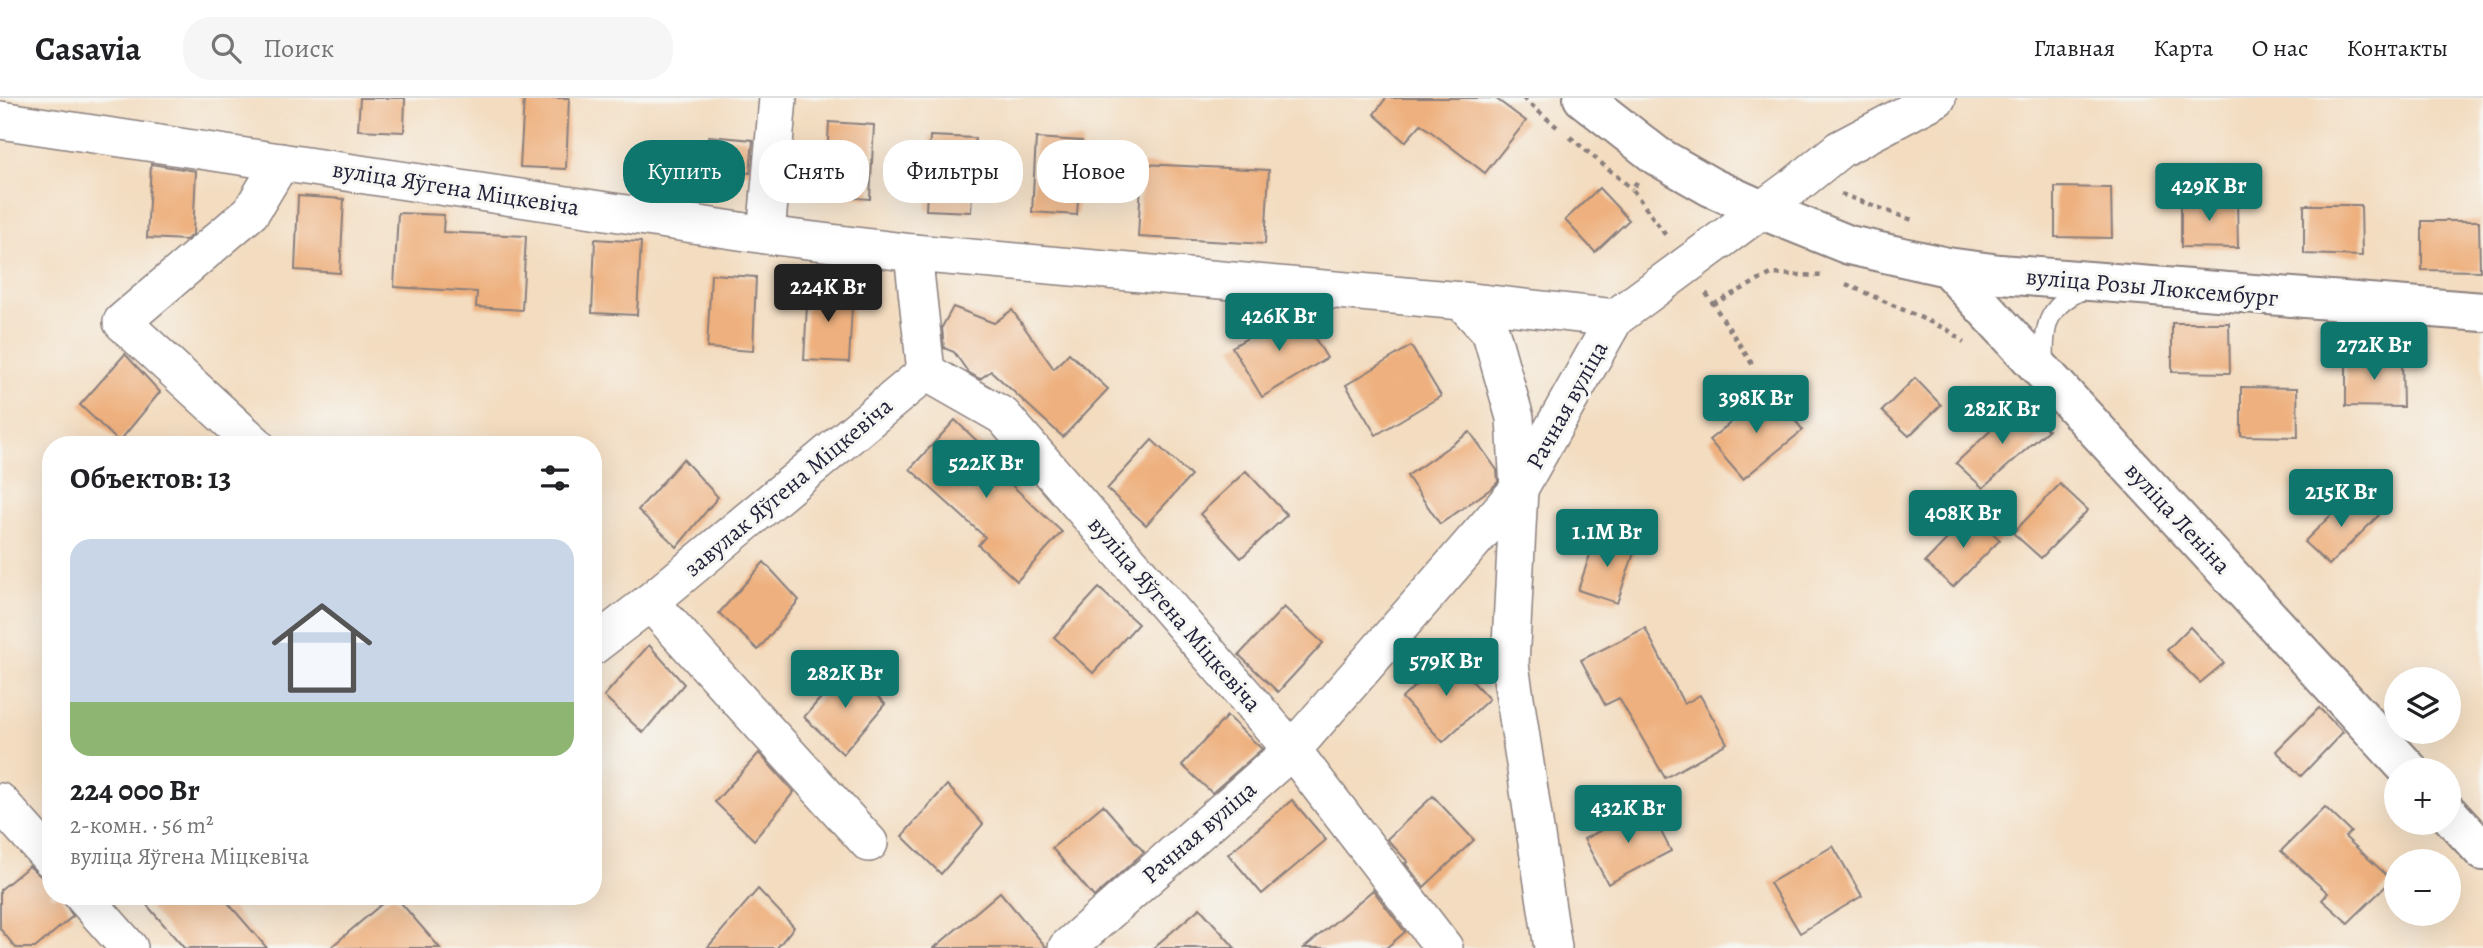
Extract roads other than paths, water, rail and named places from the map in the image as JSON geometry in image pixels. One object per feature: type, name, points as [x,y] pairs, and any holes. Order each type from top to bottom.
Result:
[{"type":"street","points":[[766,235],[778,98]]},
{"type":"street","name":"вуліца Розы Люксембург","points":[[1583,98],[1657,156],[1711,187],[1849,245],[1947,267],[2097,283],[2483,312]]},
{"type":"street","name":"Рачная вуліца","points":[[1067,948],[1292,750],[1519,489],[1615,318],[1840,149],[1937,98]]},
{"type":"street","name":"вуліца Яўгена Міцкевіча","points":[[0,120],[766,235],[913,253],[1462,301],[1615,318]]},
{"type":"street","points":[[246,436],[122,322],[251,212],[281,162]]},
{"type":"street","points":[[913,253],[926,372]]},
{"type":"street","name":"вуліца Леніна","points":[[1947,267],[2398,758]]},
{"type":"street","points":[[1462,301],[1491,333],[1515,418],[1519,489],[1510,665],[1553,948]]},
{"type":"street","name":"вуліца Яўгена Міцкевіча","points":[[926,372],[1003,415],[1292,750],[1444,948]]},
{"type":"street","name":"завулак Яўгена Міцкевіча","points":[[602,639],[926,372]]},
{"type":"street","points":[[650,602],[869,842]]},
{"type":"street","points":[[0,802],[42,849]]},
{"type":"street","points":[[2461,827],[2483,850]]},
{"type":"street","points":[[91,905],[129,948]]},
{"type":"lane","points":[[2046,374],[2043,338],[2052,312],[2067,296],[2097,283]]}]
